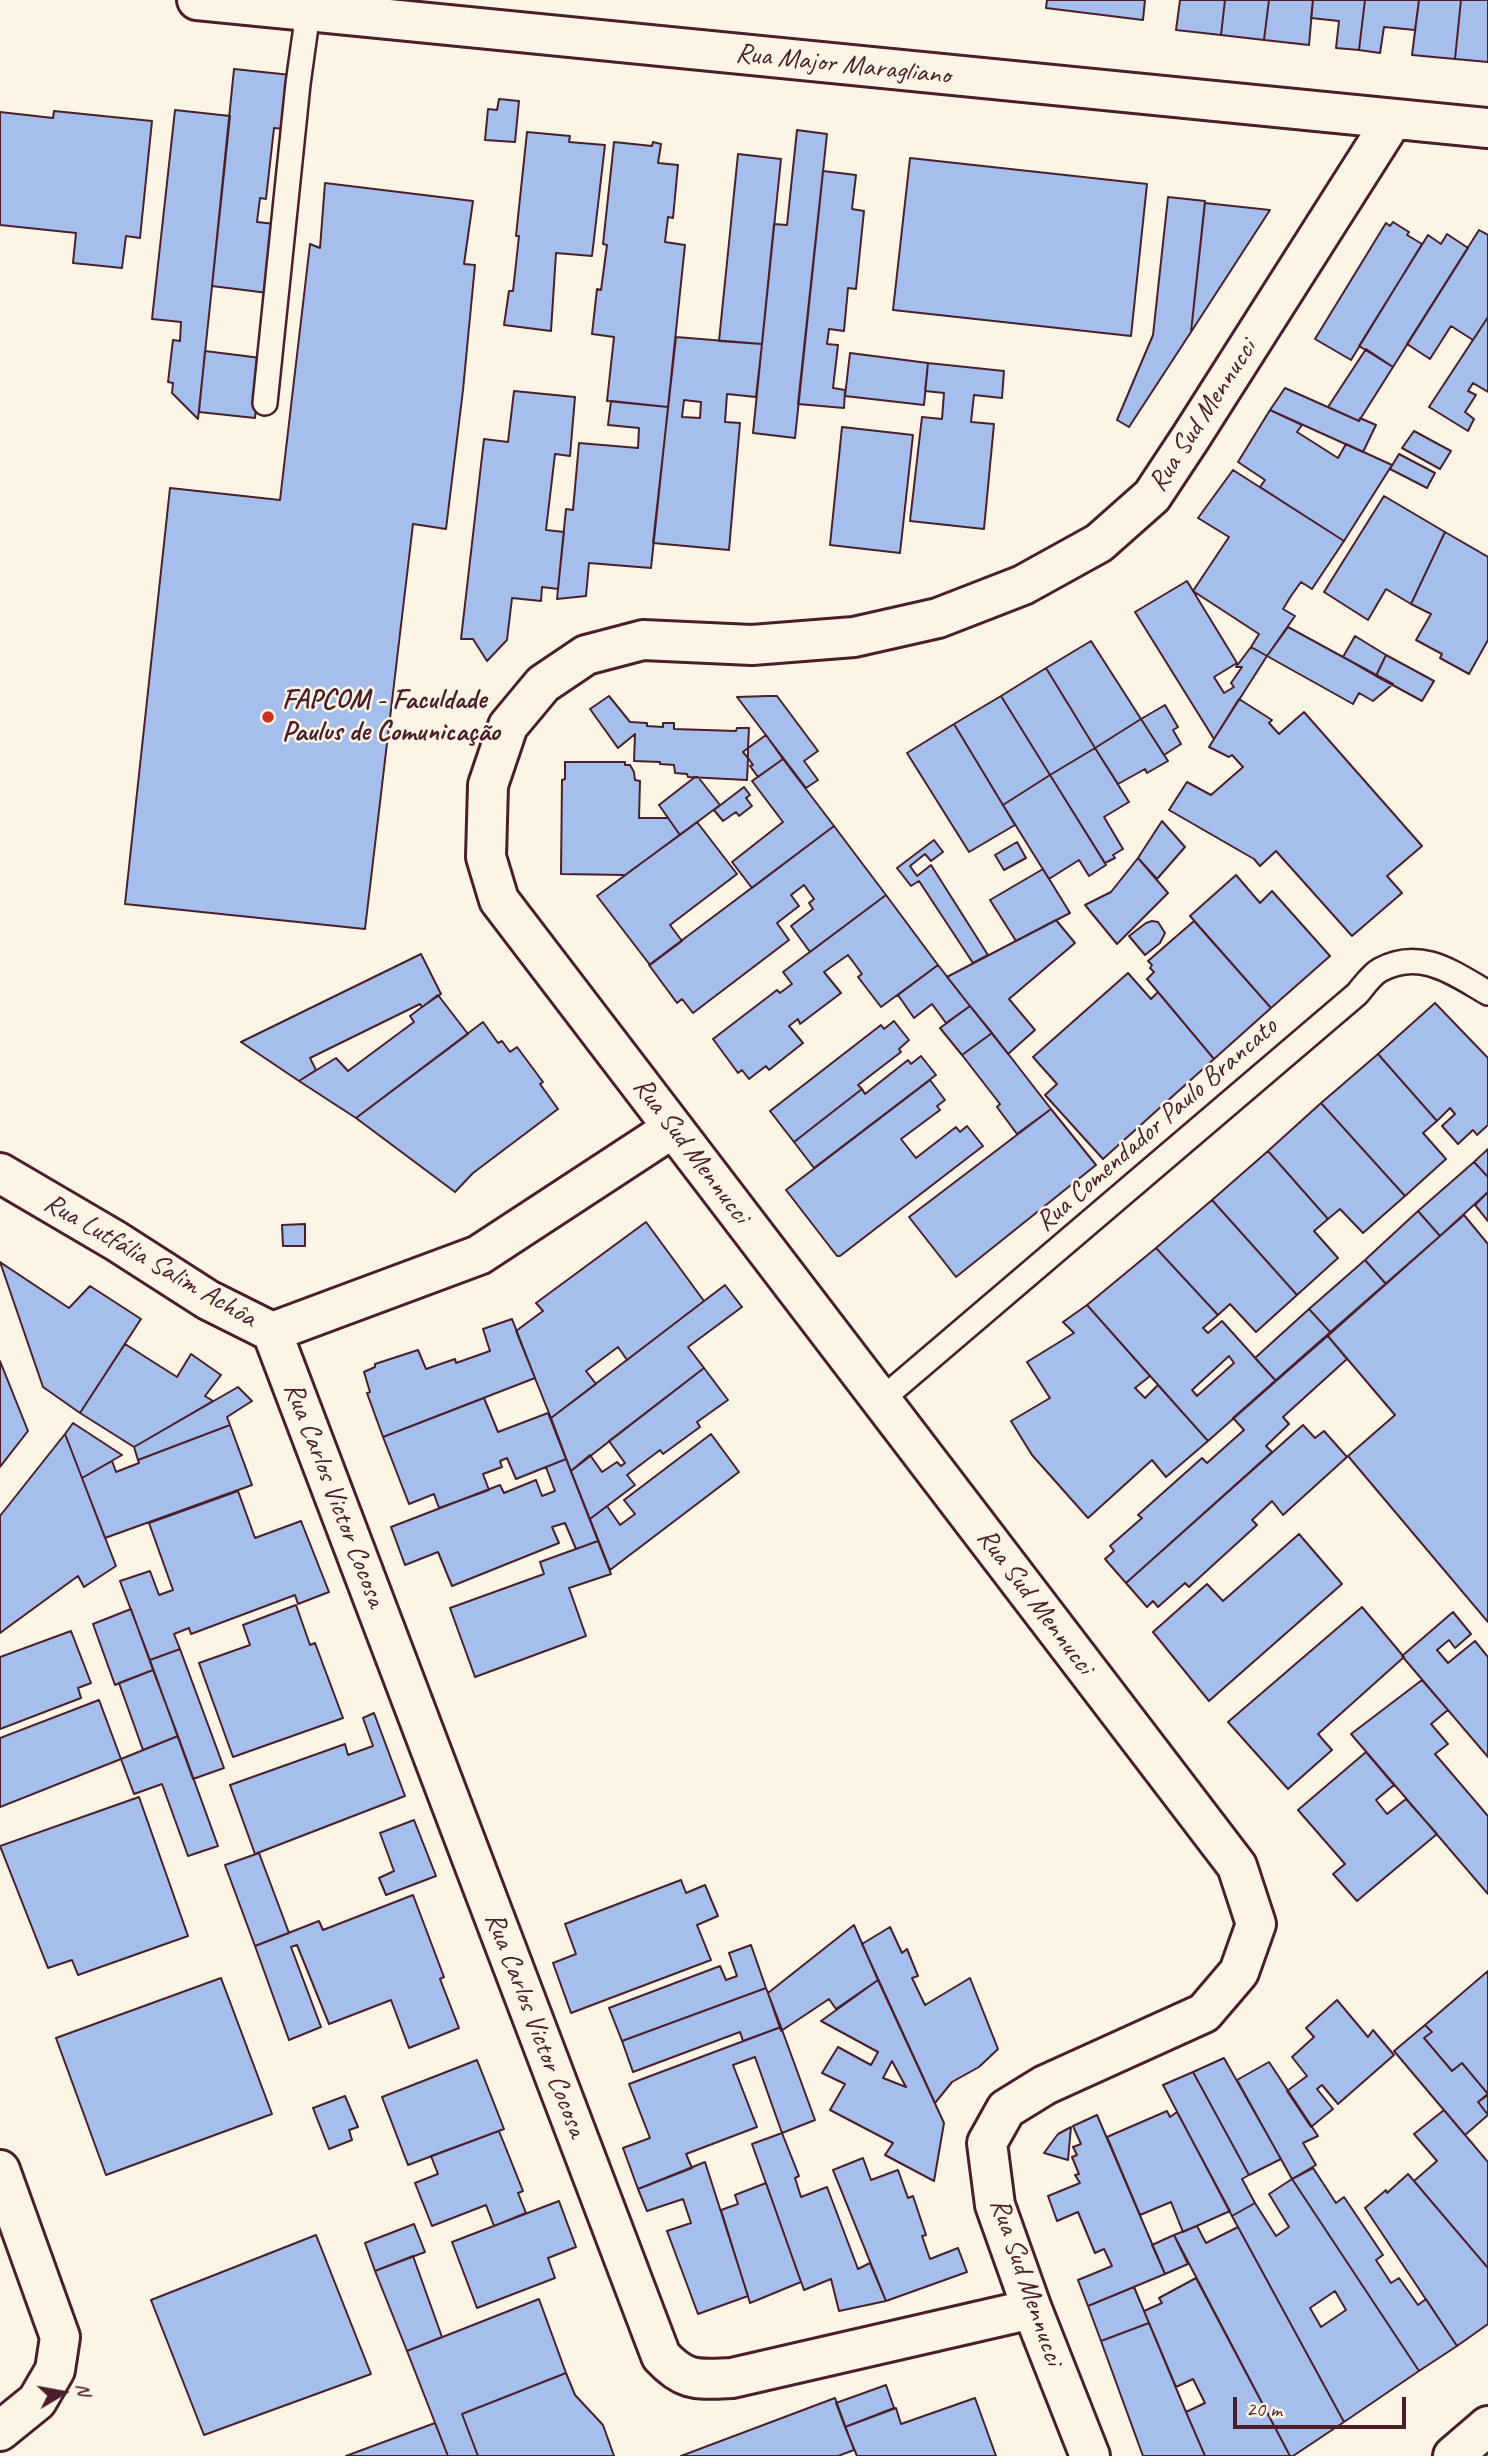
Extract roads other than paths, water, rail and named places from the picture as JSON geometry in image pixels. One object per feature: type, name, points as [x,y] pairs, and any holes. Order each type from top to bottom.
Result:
[{"type":"street","name":"Rua Major Maragliano","points":[[197,0],[1488,128]]},
{"type":"street","name":"Rua Sud Mennucci","points":[[1090,2456],[1032,2309],[995,2205],[987,2143],[1006,2109],[1045,2085],[1203,2013],[1239,1972],[1256,1924],[1237,1866],[499,900],[486,857],[488,785],[508,726],[543,684],[586,655],[643,640],[752,645],[854,637],[938,618],[1023,585],[1099,542],[1152,496],[1393,118]]},
{"type":"street","name":"Rua Lutfália Salim Achôa","points":[[0,1173],[116,1241],[208,1300],[272,1332],[479,1255],[673,1128]]},
{"type":"street","name":"Rua Carlos Victor Cocosa","points":[[272,1332],[661,2356],[675,2371],[696,2379],[732,2378],[1032,2309]]},
{"type":"street","points":[[0,2170],[60,2337],[55,2370],[37,2401],[0,2431]]},
{"type":"street","points":[[1453,2456],[1488,2427]]},
{"type":"lane","points":[[265,403],[308,12]]},
{"type":"lane","name":"Rua Comendador Paulo Brancato","points":[[881,1400],[1357,994],[1378,971],[1404,961],[1436,964],[1488,993]]},
{"type":"place","name":"FAPCOM - Faculdade Paulus de Comunicação","points":[[268,717]]}]
